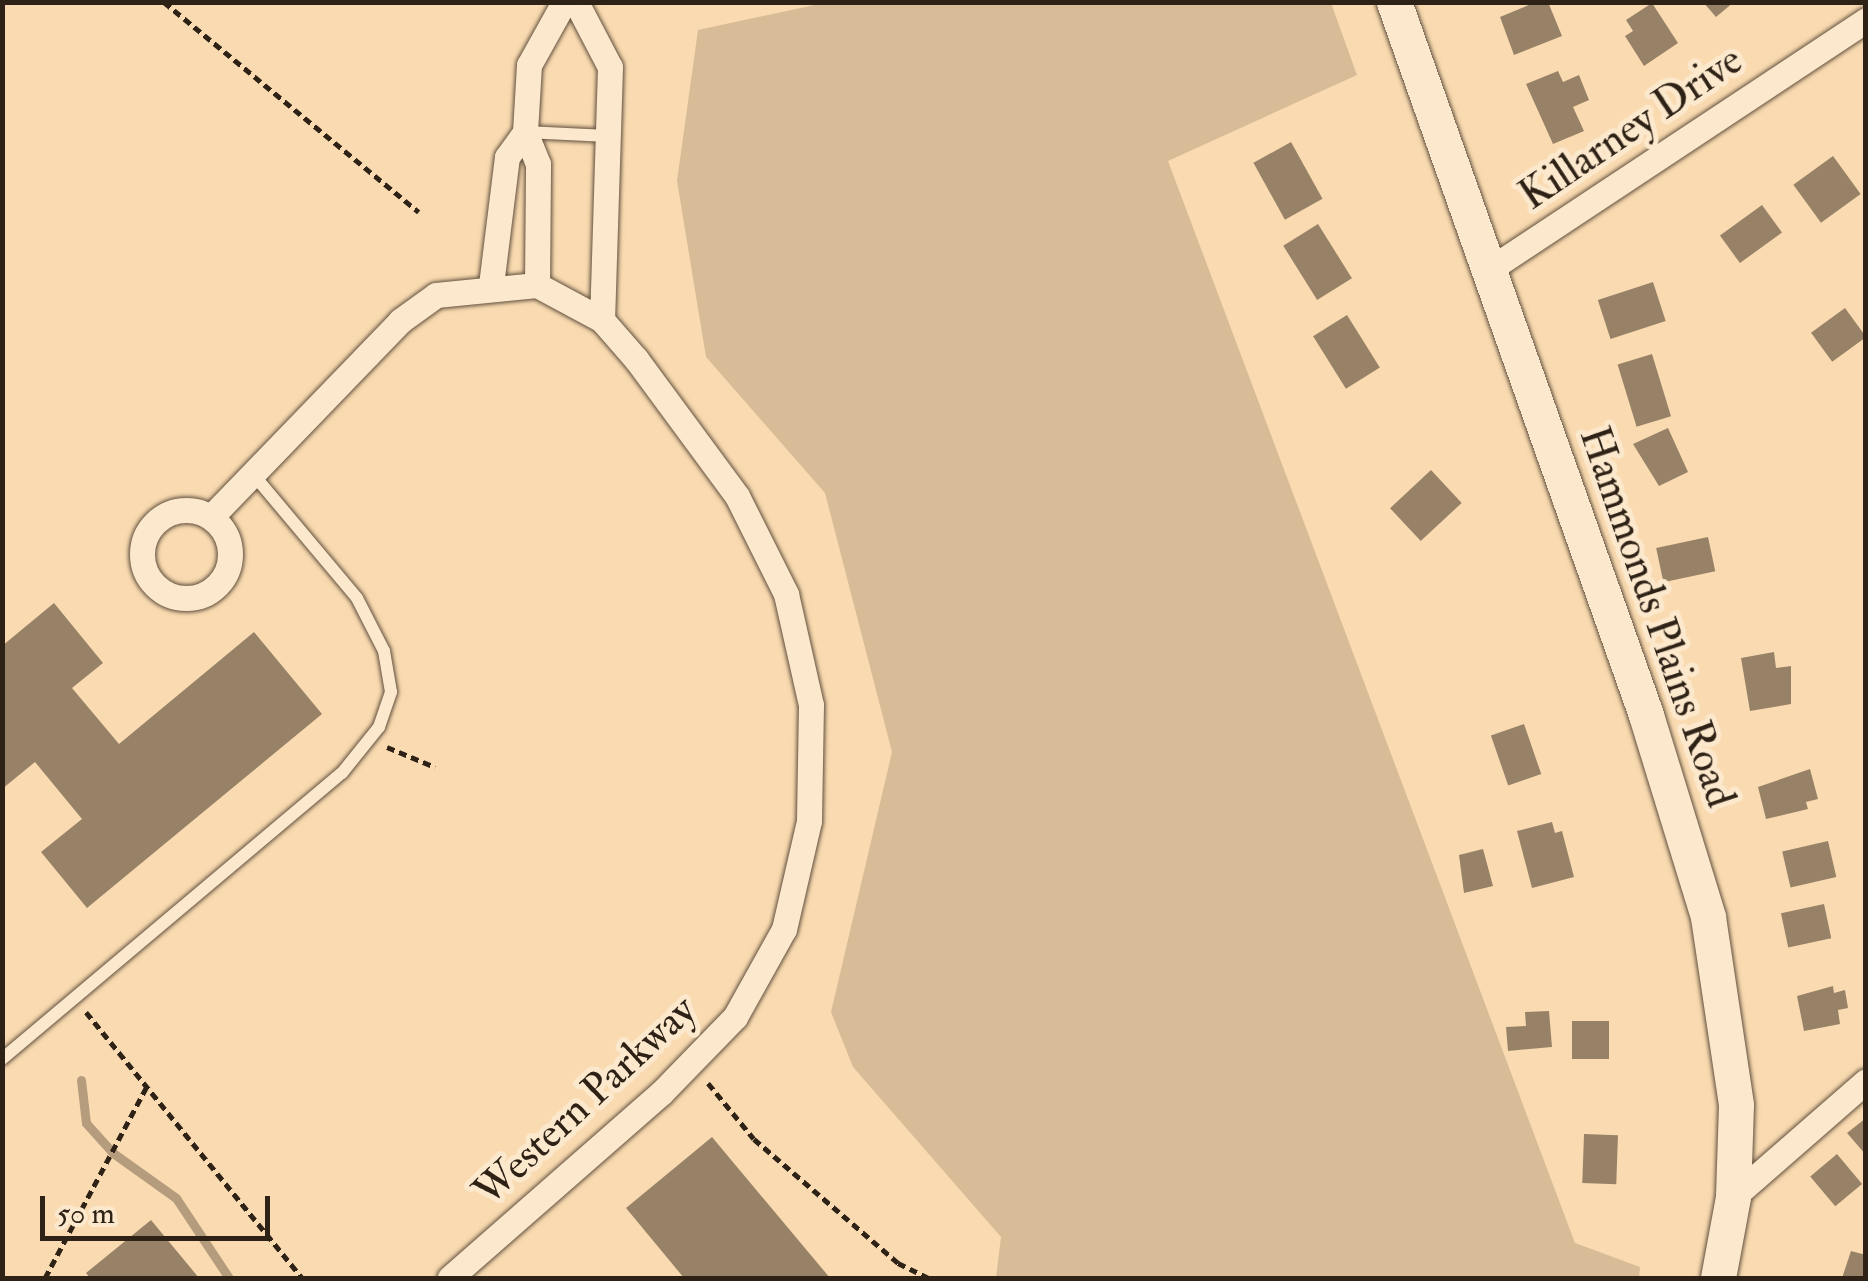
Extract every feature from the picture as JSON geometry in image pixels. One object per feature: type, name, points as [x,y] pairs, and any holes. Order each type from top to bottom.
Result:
[{"type":"main road","name":"Hammonds Plains Road","points":[[1394,2],[1646,715],[1708,917],[1736,1105],[1732,1197],[1718,1278]]},
{"type":"street","points":[[537,285],[538,164],[525,132],[529,64],[564,2]]},
{"type":"street","points":[[576,2],[610,67],[602,320]]},
{"type":"street","name":"Killarney Drive","points":[[1490,269],[1866,20]]},
{"type":"street","points":[[492,285],[507,158],[525,132]]},
{"type":"street","name":"Western Parkway","points":[[211,517],[400,321],[436,295],[492,285],[537,285],[602,320],[737,496],[786,594],[811,705],[809,821],[784,929],[736,1017],[691,1063],[450,1278]]},
{"type":"street","points":[[1732,1197],[1866,1081]]},
{"type":"lane","points":[[525,132],[608,136]]},
{"type":"lane","points":[[2,1059],[342,773],[379,727],[391,692],[384,650],[357,598],[253,474]]},
{"type":"path","points":[[164,2],[419,212]]},
{"type":"path","points":[[385,746],[435,767]]},
{"type":"path","points":[[74,998],[302,1278]]},
{"type":"path","points":[[691,1063],[754,1138],[898,1263],[928,1278]]},
{"type":"path","points":[[45,1278],[147,1086]]},
{"type":"shaded area","points":[[824,3],[1331,3],[1357,75],[1168,161],[1575,1243],[1640,1267],[1639,1278],[996,1278],[1001,1237],[853,1067],[831,1012],[892,752],[825,493],[706,357],[677,181],[698,30]]},
{"type":"building","points":[[1536,2],[1548,2],[1562,36],[1514,55],[1500,17]]},
{"type":"building","points":[[1703,2],[1734,2],[1716,17]]},
{"type":"building","points":[[1652,3],[1678,43],[1644,66],[1625,36],[1633,31],[1626,20]]},
{"type":"building","points":[[1558,71],[1563,82],[1579,75],[1589,100],[1573,107],[1584,131],[1553,144],[1526,84]]},
{"type":"building","points":[[1291,142],[1323,199],[1285,220],[1253,163]]},
{"type":"building","points":[[1833,156],[1861,194],[1821,223],[1793,185]]},
{"type":"building","points":[[1762,205],[1782,233],[1740,263],[1720,236]]},
{"type":"building","points":[[1318,224],[1352,278],[1317,300],[1283,246]]},
{"type":"building","points":[[1653,282],[1666,321],[1611,339],[1598,300]]},
{"type":"building","points":[[1845,308],[1866,337],[1832,362],[1811,333]]},
{"type":"building","points":[[1347,315],[1380,368],[1346,389],[1313,336]]},
{"type":"building","points":[[1652,354],[1671,416],[1637,427],[1618,365]]},
{"type":"building","points":[[1668,428],[1688,472],[1659,486],[1633,444]]},
{"type":"building","points":[[1431,470],[1462,503],[1421,541],[1390,508]]},
{"type":"building","points":[[1708,537],[1715,571],[1663,582],[1656,548]]},
{"type":"building","points":[[54,603],[103,663],[72,688],[119,744],[254,632],[322,714],[87,908],[41,852],[82,819],[35,762],[2,789],[2,646]]},
{"type":"building","points":[[1774,652],[1776,668],[1791,666],[1791,704],[1750,711],[1741,658]]},
{"type":"building","points":[[1524,724],[1541,774],[1508,786],[1491,735]]},
{"type":"building","points":[[1810,769],[1818,799],[1806,802],[1808,809],[1766,819],[1758,787]]},
{"type":"building","points":[[1552,822],[1555,833],[1562,831],[1574,877],[1532,888],[1517,831]]},
{"type":"building","points":[[1828,841],[1836,877],[1791,888],[1782,852]]},
{"type":"building","points":[[1483,849],[1493,886],[1464,893],[1459,855]]},
{"type":"building","points":[[1824,904],[1831,938],[1788,947],[1781,913]]},
{"type":"building","points":[[1833,986],[1834,993],[1845,990],[1848,1008],[1838,1010],[1840,1024],[1804,1031],[1797,996]]},
{"type":"building","points":[[1549,1011],[1552,1047],[1508,1051],[1506,1027],[1526,1026],[1525,1012]]},
{"type":"building","points":[[1572,1021],[1609,1021],[1609,1059],[1572,1059]]},
{"type":"building","points":[[1866,1118],[1866,1155],[1847,1133]]},
{"type":"building","points":[[1584,1134],[1618,1135],[1616,1184],[1582,1183]]},
{"type":"building","points":[[712,1137],[830,1278],[684,1278],[626,1208]]},
{"type":"building","points":[[1837,1154],[1862,1184],[1835,1206],[1810,1176]]},
{"type":"building","points":[[151,1220],[199,1278],[90,1278],[86,1273]]},
{"type":"building","points":[[1851,1251],[1866,1255],[1866,1278],[1842,1278]]},
{"type":"waterway","points":[[81,1080],[86,1123],[113,1153],[176,1198],[229,1278]]}]
